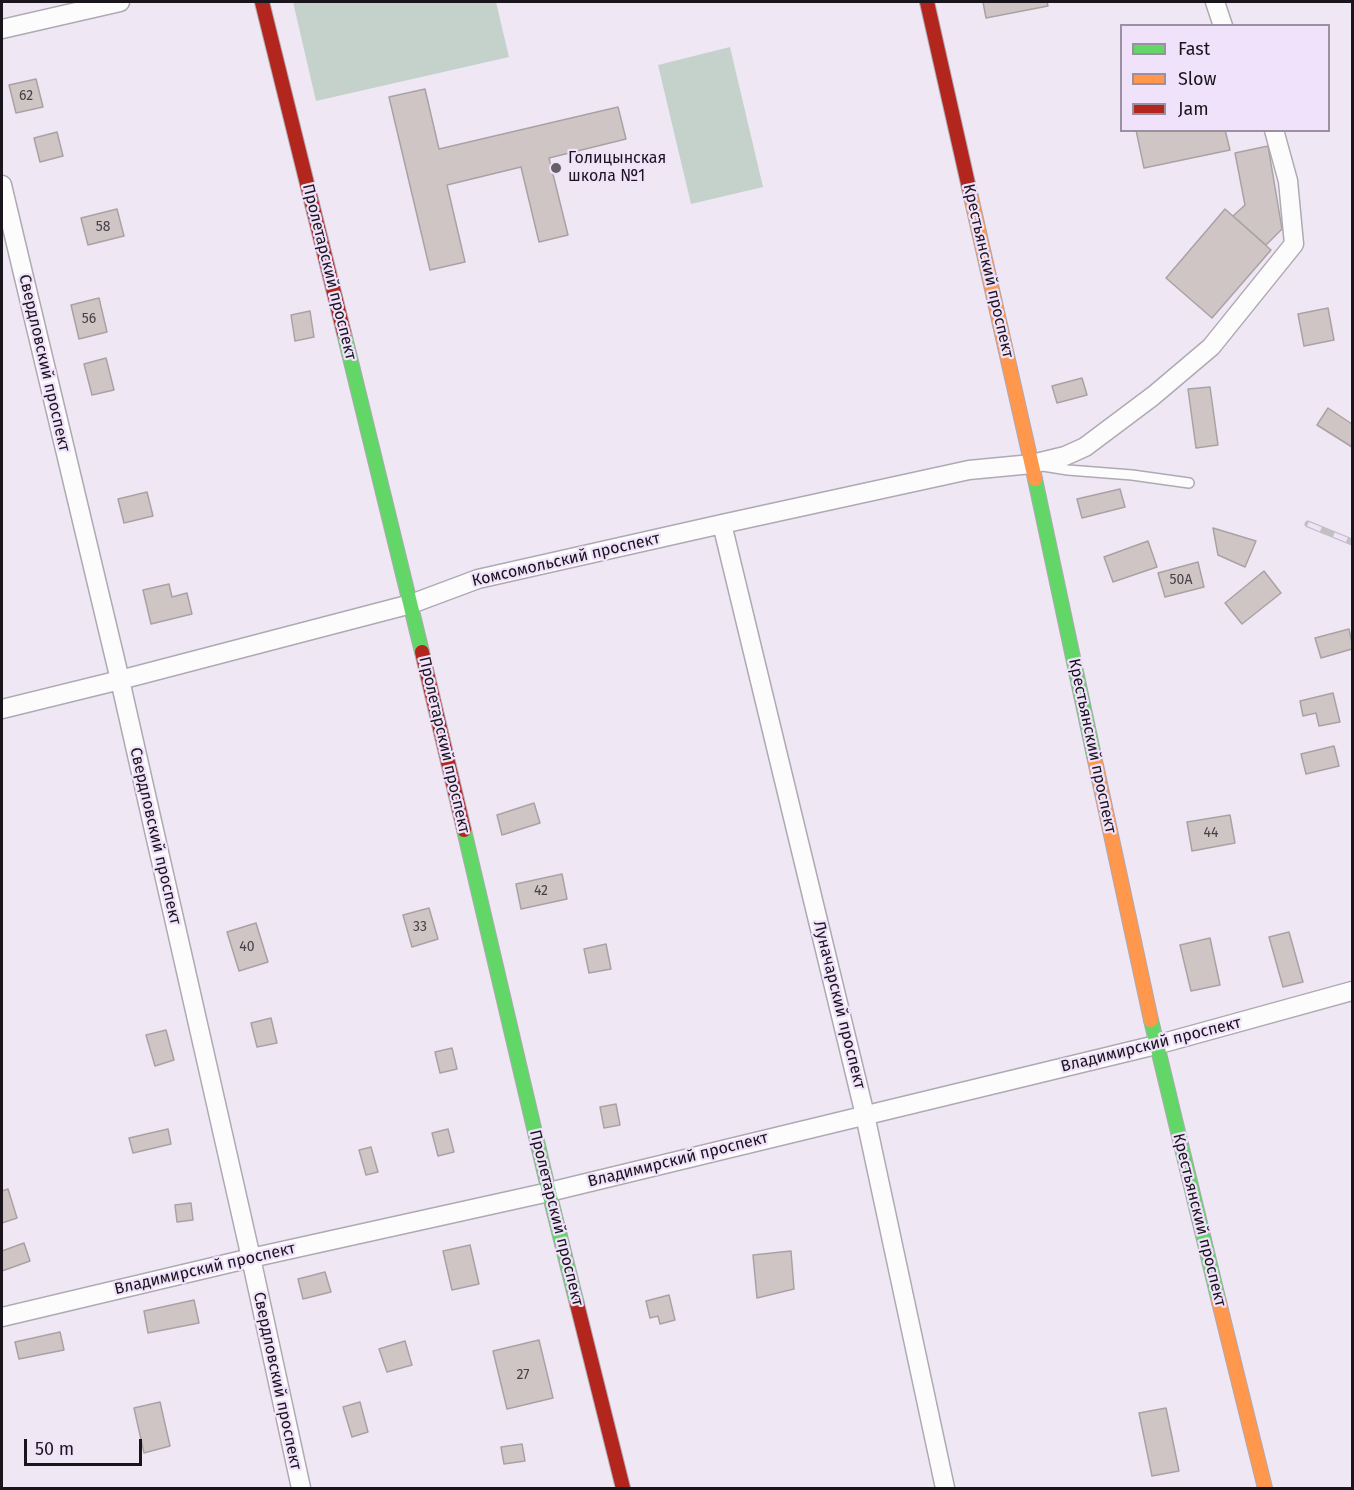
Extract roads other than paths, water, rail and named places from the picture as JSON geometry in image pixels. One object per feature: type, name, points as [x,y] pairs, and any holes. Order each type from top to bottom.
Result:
[{"type":"street","points":[[2,29],[120,2]]},
{"type":"street","name":"Пролетарский проспект","points":[[262,2],[411,604],[549,1192],[623,1488]]},
{"type":"street","name":"Крестьянский проспект","points":[[927,2],[1032,464],[1156,1045],[1265,1488]]},
{"type":"street","points":[[1215,2],[1222,24]]},
{"type":"street","name":"Комсомольский проспект","points":[[2,709],[411,604],[478,579],[969,470],[1032,464],[1065,456],[1085,447],[1177,377],[1211,346],[1294,244],[1288,181],[1275,132]]},
{"type":"street","name":"Свердловский проспект","points":[[2,186],[120,680],[301,1488]]},
{"type":"street","name":"Луначарский проспект","points":[[722,524],[865,1115],[945,1488]]},
{"type":"street","name":"Владимирский проспект","points":[[2,1317],[251,1258],[549,1192],[1156,1045],[1353,991]]},
{"type":"lane","points":[[1032,464],[1189,483]]},
{"type":"railway","points":[[1308,524],[1352,542]]},
{"type":"place","name":"Голицынская школа №1","points":[[556,168]]}]
